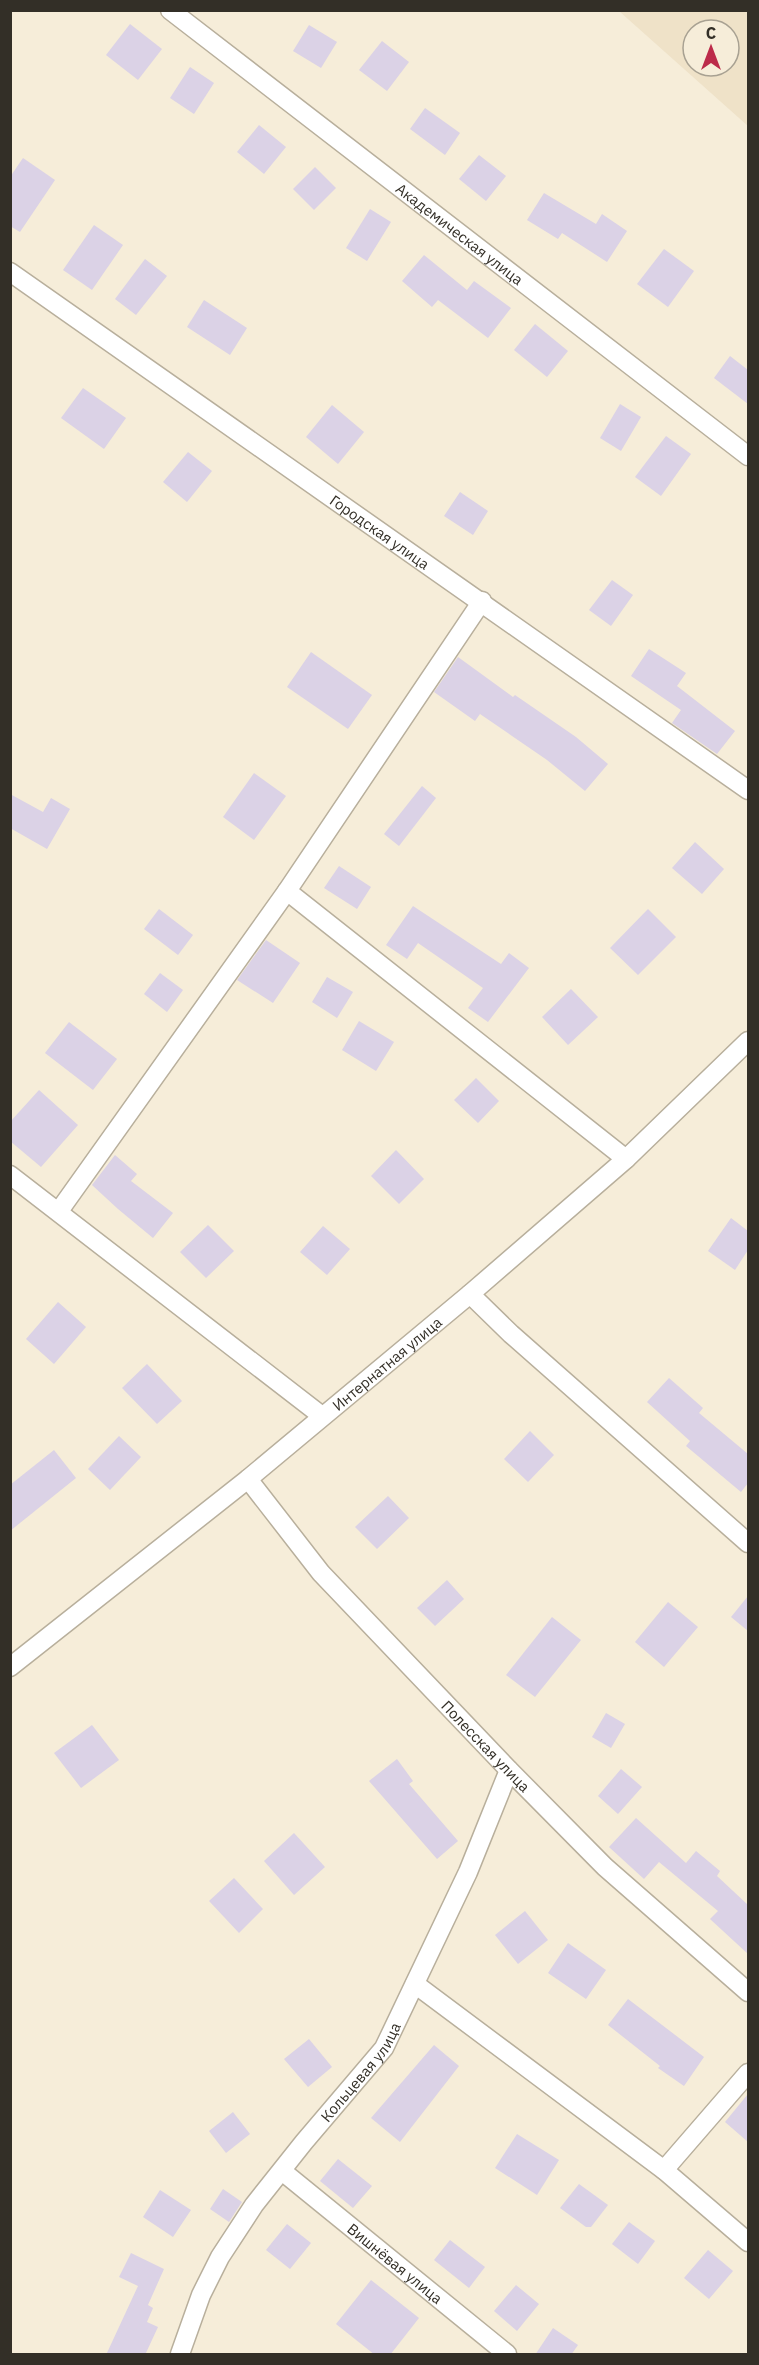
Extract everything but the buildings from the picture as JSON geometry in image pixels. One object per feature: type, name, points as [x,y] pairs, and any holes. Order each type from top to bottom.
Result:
[{"type":"street","name":"Академическая улица","points":[[170,10],[748,456]]},
{"type":"street","name":"Городская улица","points":[[10,272],[482,601],[748,790]]},
{"type":"street","points":[[59,1210],[287,891],[482,601]]},
{"type":"street","points":[[287,891],[626,1159]]},
{"type":"street","name":"Интернатная улица","points":[[10,1667],[248,1479],[470,1294],[626,1159],[748,1041]]},
{"type":"street","points":[[10,1174],[322,1416]]},
{"type":"street","points":[[470,1294],[511,1334],[748,1543]]},
{"type":"street","name":"Полесская улица","points":[[248,1479],[321,1573],[509,1770],[605,1867],[748,1992]]},
{"type":"street","name":"Кольцевая улица","points":[[180,2355],[201,2295],[220,2257],[254,2205],[384,2048],[468,1872],[509,1770]]},
{"type":"street","points":[[415,1984],[664,2170],[748,2242]]},
{"type":"street","points":[[664,2170],[748,2073]]},
{"type":"street","name":"Вишнёвая улица","points":[[282,2171],[507,2355]]},
{"type":"shaded area","points":[[619,11],[748,11],[748,126],[694,78],[741,78],[741,18],[681,18],[681,66]]}]
